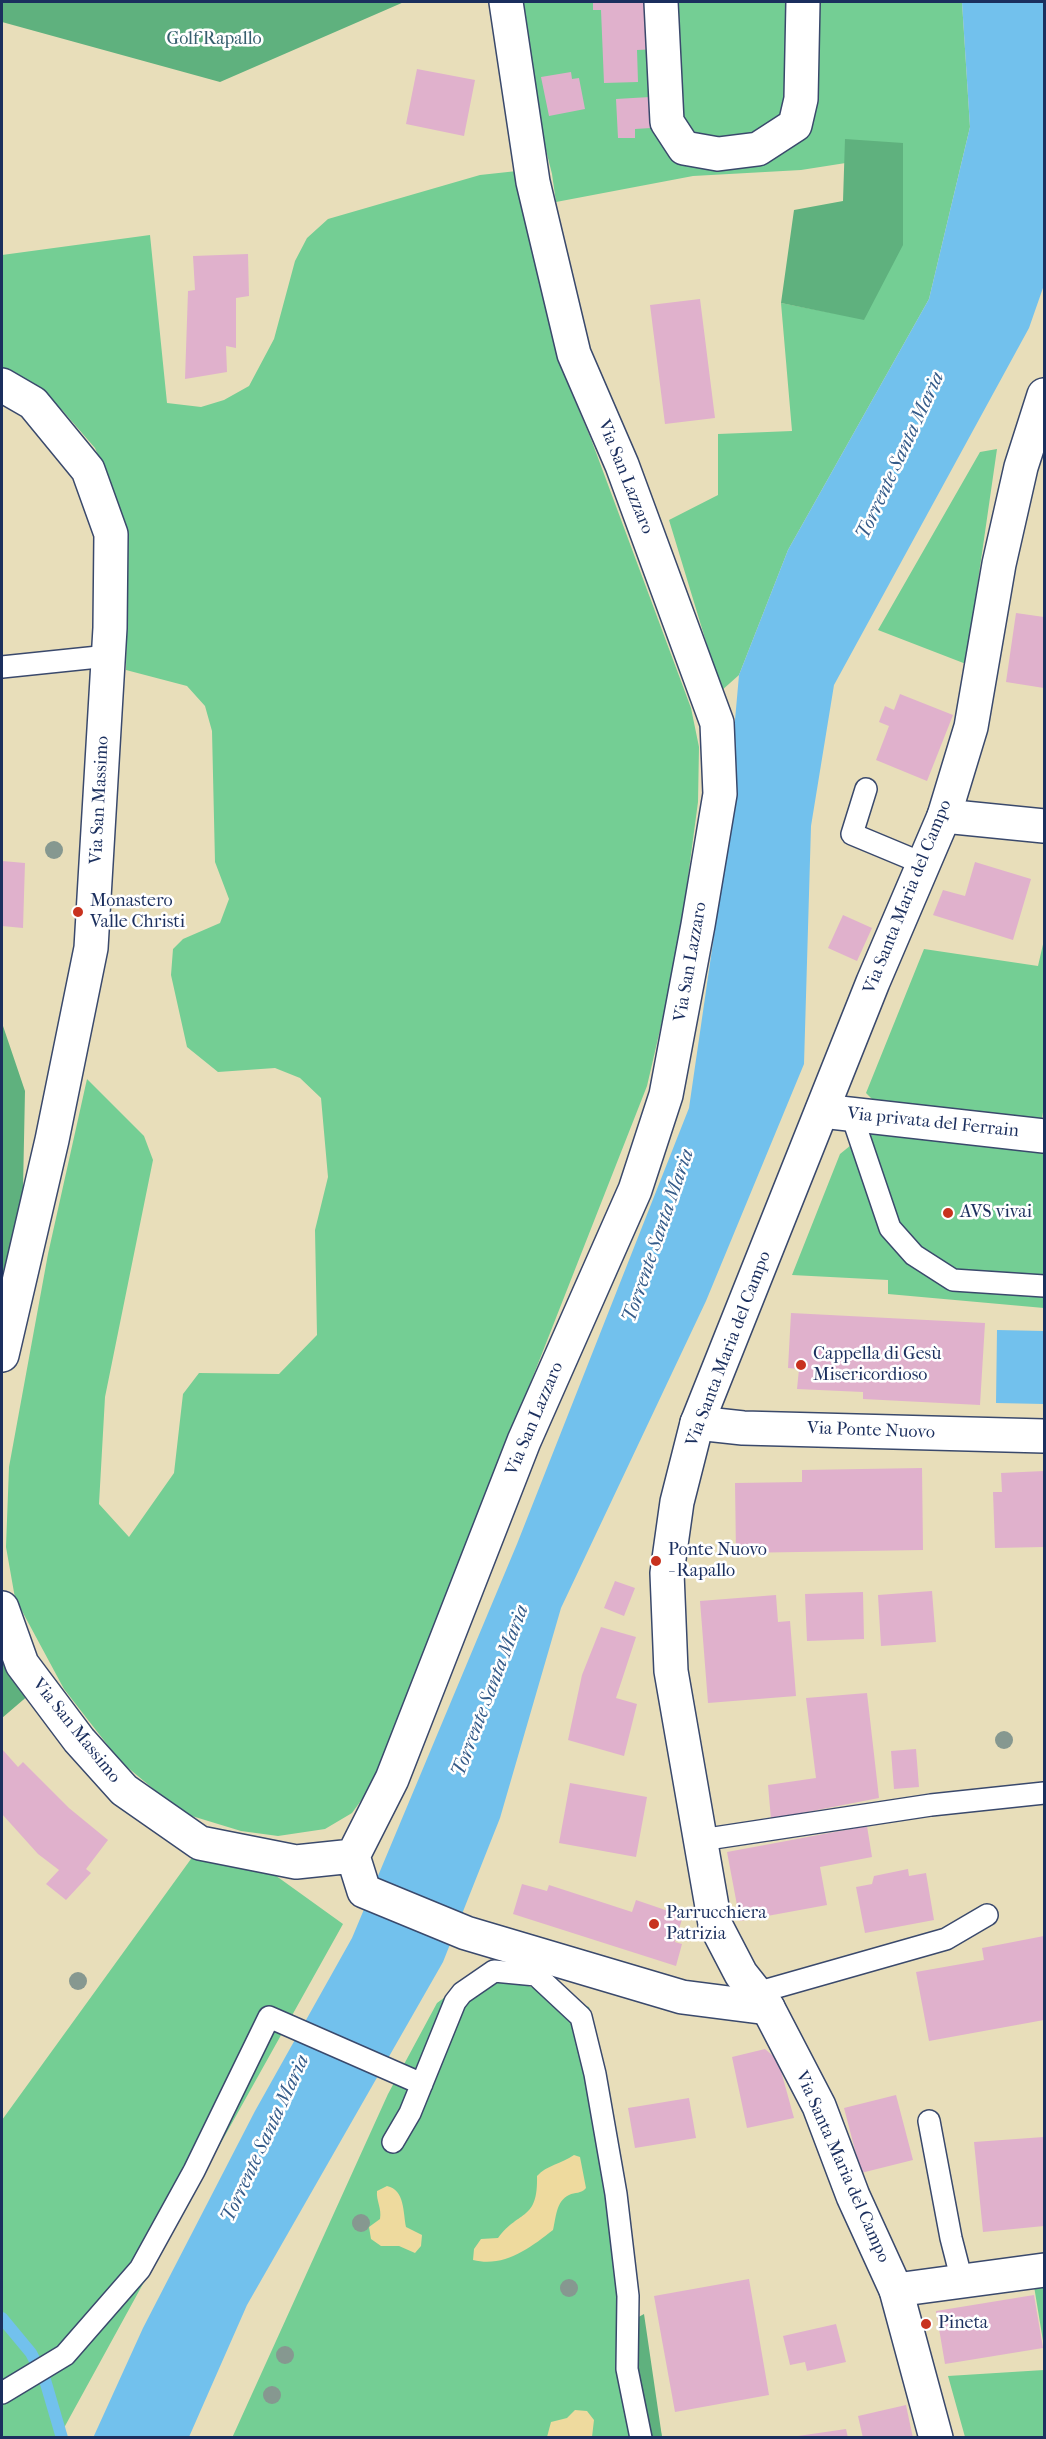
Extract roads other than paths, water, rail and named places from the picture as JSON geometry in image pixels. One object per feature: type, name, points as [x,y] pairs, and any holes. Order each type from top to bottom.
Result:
[{"type":"street","name":"Via San Lazzaro","points":[[353,1856],[392,1779],[524,1441],[635,1190],[666,1095],[720,794],[717,723],[622,465],[574,354],[533,182],[506,2]]},
{"type":"street","points":[[661,2],[667,122],[684,148],[718,154],[758,148],[795,125],[801,99],[803,2]]},
{"type":"street","name":"Via San Massimo","points":[[2,385],[33,403],[88,470],[111,534],[108,656],[91,948],[52,1140],[2,1355]]},
{"type":"street","name":"Via Santa Maria del Campo","points":[[936,2438],[896,2290],[854,2196],[819,2106],[762,2000],[741,1974],[715,1924],[671,1671],[667,1573],[677,1502],[697,1423],[837,1112],[873,982],[944,816],[971,727],[999,564],[1019,477],[1044,395]]},
{"type":"street","points":[[944,816],[1044,826]]},
{"type":"street","name":"Via privata del Ferrain","points":[[837,1112],[1044,1136]]},
{"type":"street","name":"Via Ponte Nuovo","points":[[697,1423],[743,1428],[1044,1436]]},
{"type":"street","name":"Via San Massimo","points":[[2,1608],[22,1664],[79,1740],[124,1790],[200,1843],[296,1862],[353,1856]]},
{"type":"street","points":[[353,1856],[364,1892],[466,1933],[682,1997],[762,2000]]},
{"type":"street","points":[[896,2290],[1044,2270]]},
{"type":"lane","points":[[2,668],[108,656]]},
{"type":"lane","points":[[866,789],[852,834],[924,864]]},
{"type":"lane","points":[[837,1112],[891,1228],[914,1255],[953,1280],[1044,1286]]},
{"type":"lane","points":[[701,1840],[931,1805],[1044,1793]]},
{"type":"lane","points":[[762,2000],[946,1939],[987,1915]]},
{"type":"lane","points":[[393,2142],[410,2113],[413,2080],[455,2002],[462,1993],[494,1971],[536,1975],[581,2018],[595,2074],[616,2194],[628,2296],[627,2369],[641,2438]]},
{"type":"lane","points":[[2,2392],[65,2355],[140,2269],[194,2171],[269,2017],[413,2080]]},
{"type":"lane","points":[[929,2121],[951,2238],[962,2281]]},
{"type":"water","name":"Torrente Santa Maria","points":[[962,2],[1044,2],[1044,285],[1029,328],[834,685],[811,826],[804,1064],[706,1301],[561,1608],[500,1818],[443,1962],[247,2305],[189,2437],[93,2438],[143,2328],[255,2111],[352,1938],[517,1544],[689,1108],[719,901],[739,675],[788,550],[929,299],[970,127]]},
{"type":"water","points":[[997,1330],[1044,1331],[1044,1404],[996,1403]]},
{"type":"waterway","points":[[2,2318],[31,2353],[45,2380],[62,2438]]},
{"type":"place","name":"Monastero Valle Christi","points":[[78,912]]},
{"type":"place","name":"AVS vivai","points":[[948,1213]]},
{"type":"place","name":"Cappella di Gesù Misericordioso","points":[[801,1365]]},
{"type":"place","name":"Ponte Nuovo - Rapallo","points":[[656,1561]]},
{"type":"place","name":"Parrucchiera Patrizia","points":[[654,1924]]},
{"type":"place","name":"Pineta","points":[[926,2324]]},
{"type":"park label","name":"Golf Rapallo","points":[[214,40]]}]
